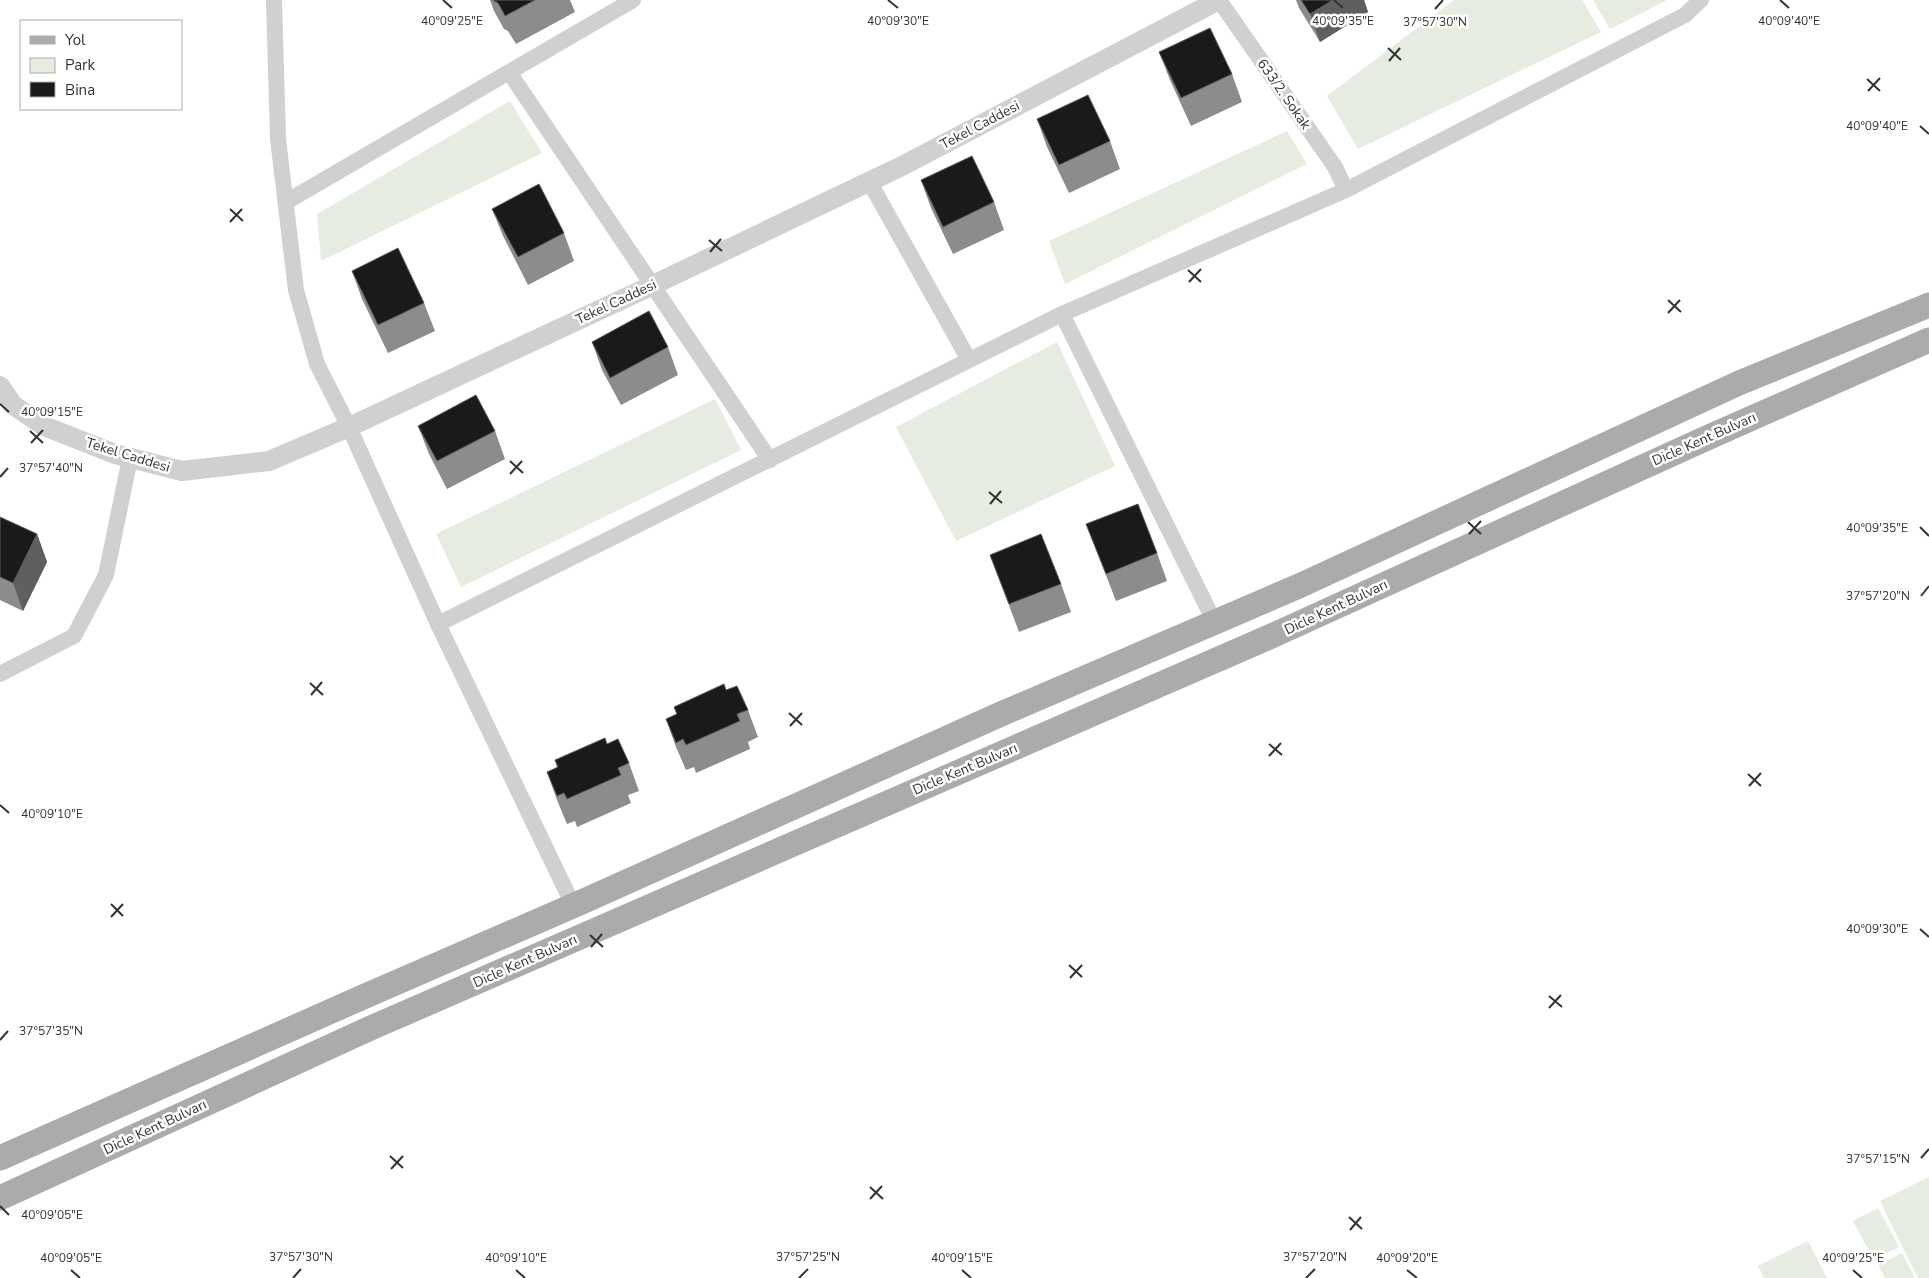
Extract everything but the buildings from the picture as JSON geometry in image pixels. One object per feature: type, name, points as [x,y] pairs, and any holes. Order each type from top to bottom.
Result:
[{"type":"main road","points":[[0,1158],[362,997],[574,906],[1001,714],[1308,582],[1739,383],[1929,305]]},
{"type":"main road","name":"Dicle Kent Bulvarı","points":[[0,1198],[373,1027],[1267,638],[1709,437],[1929,340]]},
{"type":"street","points":[[274,0],[278,139],[296,290],[314,355],[349,427],[438,624],[574,906]]},
{"type":"street","points":[[286,202],[633,0]]},
{"type":"street","name":"Tekel Caddesi","points":[[0,386],[13,405],[44,426],[115,454],[182,471],[269,461],[349,427],[652,286],[869,181],[1219,0]]},
{"type":"street","name":"633/2. Sokak","points":[[1219,0],[1335,167],[1346,190]]},
{"type":"street","points":[[438,624],[1062,314],[1346,190],[1685,15],[1701,0]]},
{"type":"street","points":[[509,72],[770,460]]},
{"type":"street","points":[[869,181],[970,360]]},
{"type":"street","points":[[1062,314],[1214,621]]},
{"type":"street","points":[[0,674],[74,636],[106,575],[130,458]]},
{"type":"green space","points":[[1454,0],[1582,0],[1601,32],[1358,149],[1327,96]]},
{"type":"green space","points":[[1593,0],[1667,0],[1610,29]]},
{"type":"green space","points":[[510,101],[542,153],[321,261],[317,214]]},
{"type":"green space","points":[[1287,131],[1307,164],[1065,284],[1049,241]]},
{"type":"green space","points":[[1057,342],[1115,466],[956,541],[896,427]]},
{"type":"green space","points":[[715,399],[741,450],[461,587],[436,534]]},
{"type":"green space","points":[[1929,1177],[1929,1278],[1918,1278],[1880,1201]]},
{"type":"green space","points":[[1878,1208],[1899,1247],[1874,1260],[1853,1221]]},
{"type":"green space","points":[[1808,1241],[1827,1278],[1764,1278],[1758,1266]]},
{"type":"green space","points":[[1902,1253],[1915,1278],[1885,1278],[1878,1265]]}]
